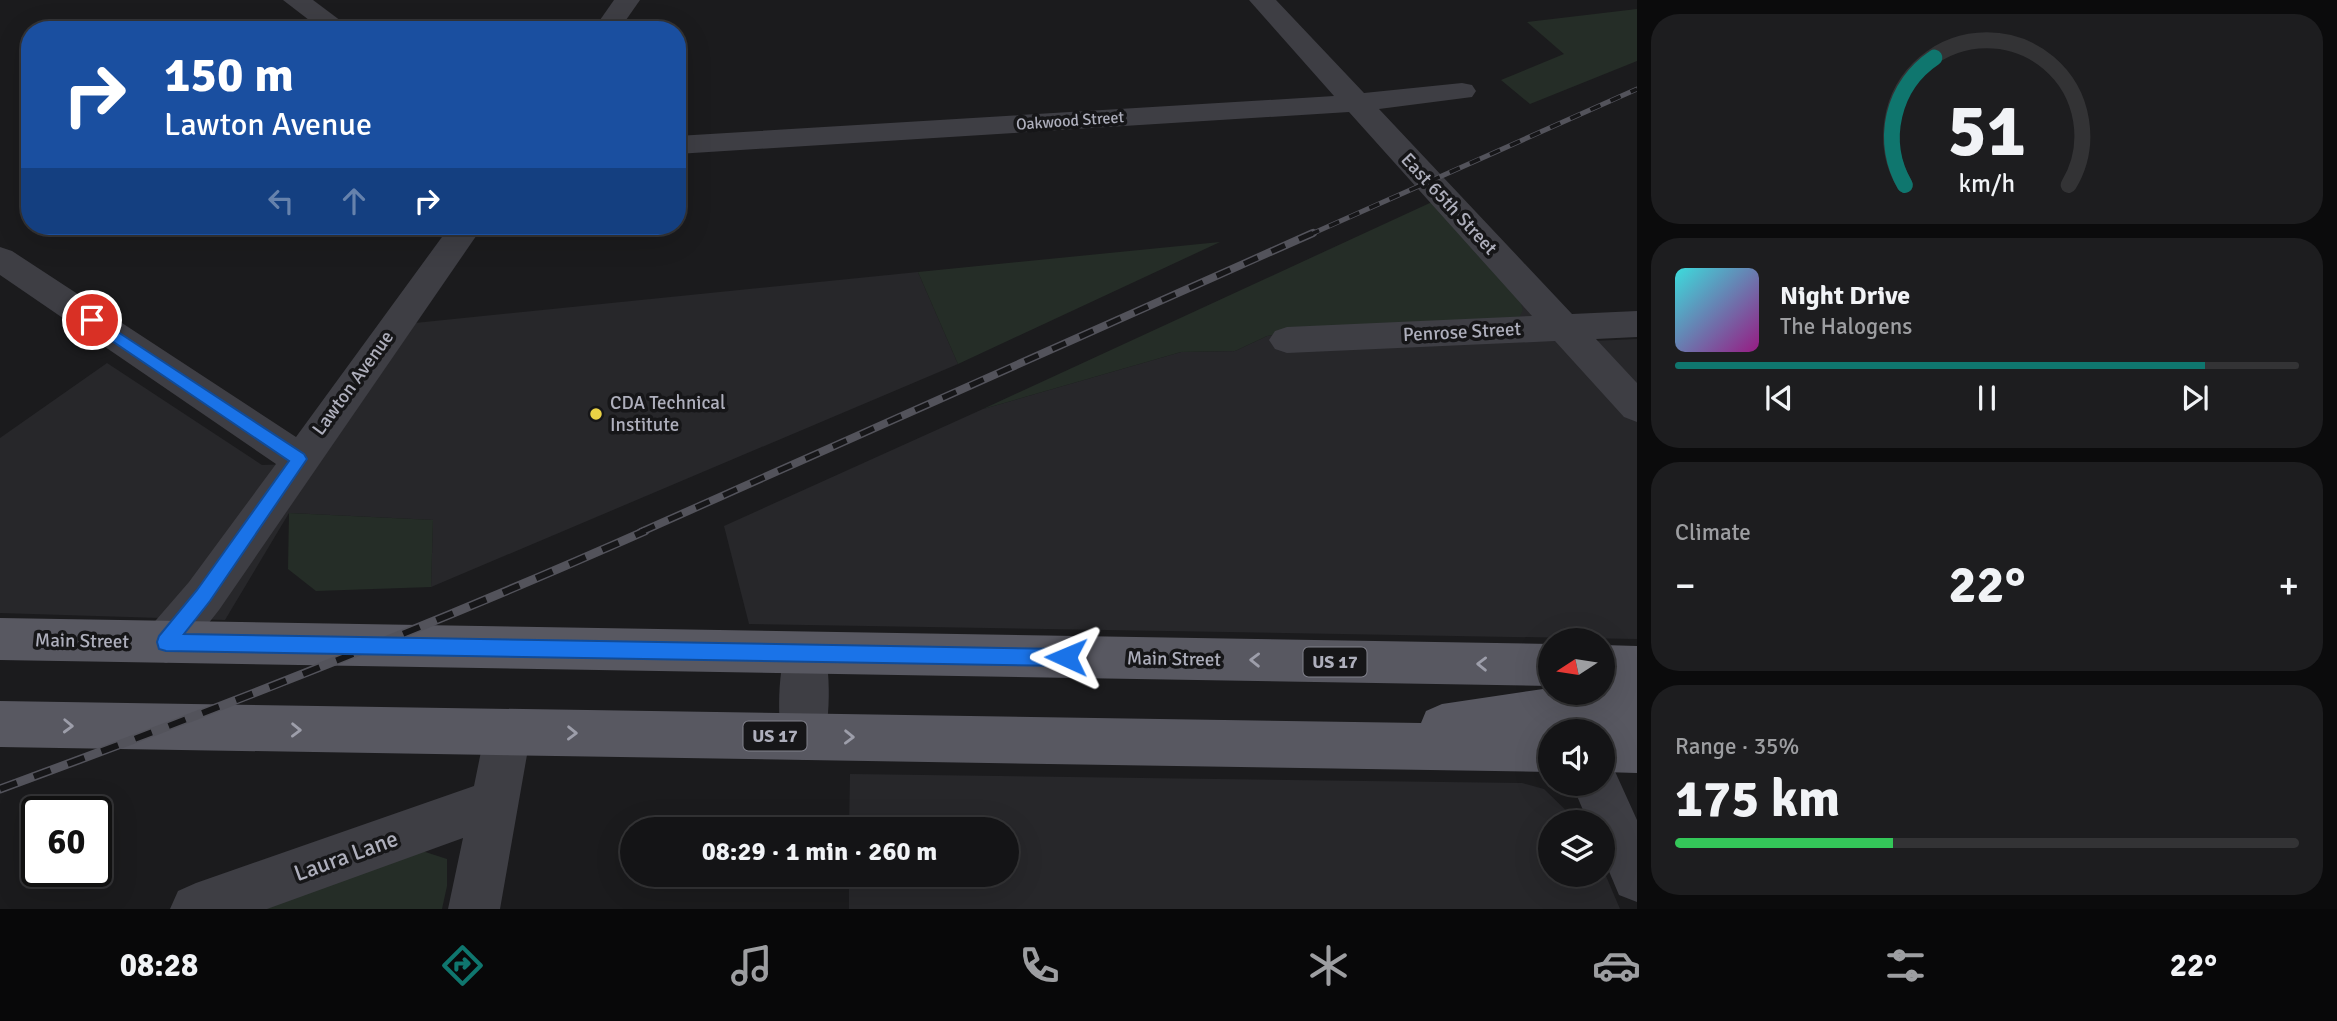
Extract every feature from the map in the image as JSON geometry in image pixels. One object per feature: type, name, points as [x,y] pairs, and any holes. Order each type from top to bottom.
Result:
[{"type":"main road","name":"Main Street","points":[[0,639],[1538,665]]},
{"type":"main road","points":[[1615,666],[1637,667]]},
{"type":"main road","points":[[1329,744],[1588,705],[1637,706]]},
{"type":"main road","name":"US 17","points":[[0,724],[1538,748]]},
{"type":"main road","points":[[1615,748],[1637,749]]},
{"type":"street","points":[[296,0],[327,21]]},
{"type":"street","points":[[612,21],[627,0]]},
{"type":"street","name":"East 65th Street","points":[[1262,0],[1637,407]]},
{"type":"street","name":"Oakwood Street","points":[[686,144],[1356,103],[1461,91]]},
{"type":"street","name":"Lawton Avenue","points":[[166,642],[204,596],[461,235]]},
{"type":"street","points":[[0,259],[299,459]]},
{"type":"street","name":"Penrose Street","points":[[1287,340],[1637,324]]},
{"type":"street","points":[[803,737],[805,653]]},
{"type":"street","points":[[474,909],[508,732]]},
{"type":"street","points":[[1601,796],[1637,877]]},
{"type":"street","name":"Laura Lane","points":[[196,909],[496,802]]},
{"type":"shaded area","points":[[1637,9],[1637,61],[1530,104],[1501,80],[1564,54],[1527,22]]},
{"type":"shaded area","points":[[1432,202],[1520,299],[1523,310],[1519,318],[1302,330],[1267,336],[1235,351],[1181,352],[983,409]]},
{"type":"shaded area","points":[[1220,242],[958,364],[918,272]]},
{"type":"shaded area","name":"CDA Technical Institute","points":[[918,272],[958,364],[431,587],[433,520],[289,513],[225,620],[0,613],[0,438],[107,363],[262,465],[317,463],[415,323]]},
{"type":"shaded area","points":[[1520,299],[1592,341],[1637,339],[1637,639],[1615,639],[1615,628],[1538,628],[1538,637],[749,624],[724,526],[983,409],[1181,352],[1235,351],[1267,336]]},
{"type":"shaded area","points":[[289,513],[433,520],[431,587],[316,591],[288,569]]},
{"type":"shaded area","points":[[850,774],[1522,783],[1538,787],[1538,796],[1551,796],[1566,810],[1538,810],[1538,887],[1611,887],[1620,909],[849,909],[849,887],[1019,887],[1019,817],[849,817]]},
{"type":"shaded area","points":[[410,847],[447,859],[447,886],[442,909],[229,909]]},
{"type":"railway","points":[[1309,235],[1637,89]]},
{"type":"railway","points":[[641,532],[1313,233]]},
{"type":"railway","points":[[0,789],[325,665],[645,531]]},
{"type":"place","name":"CDA Technical Institute","points":[[596,414]]},
{"type":"route","points":[[92,320],[299,459],[204,596],[166,642],[1066,657]]}]
